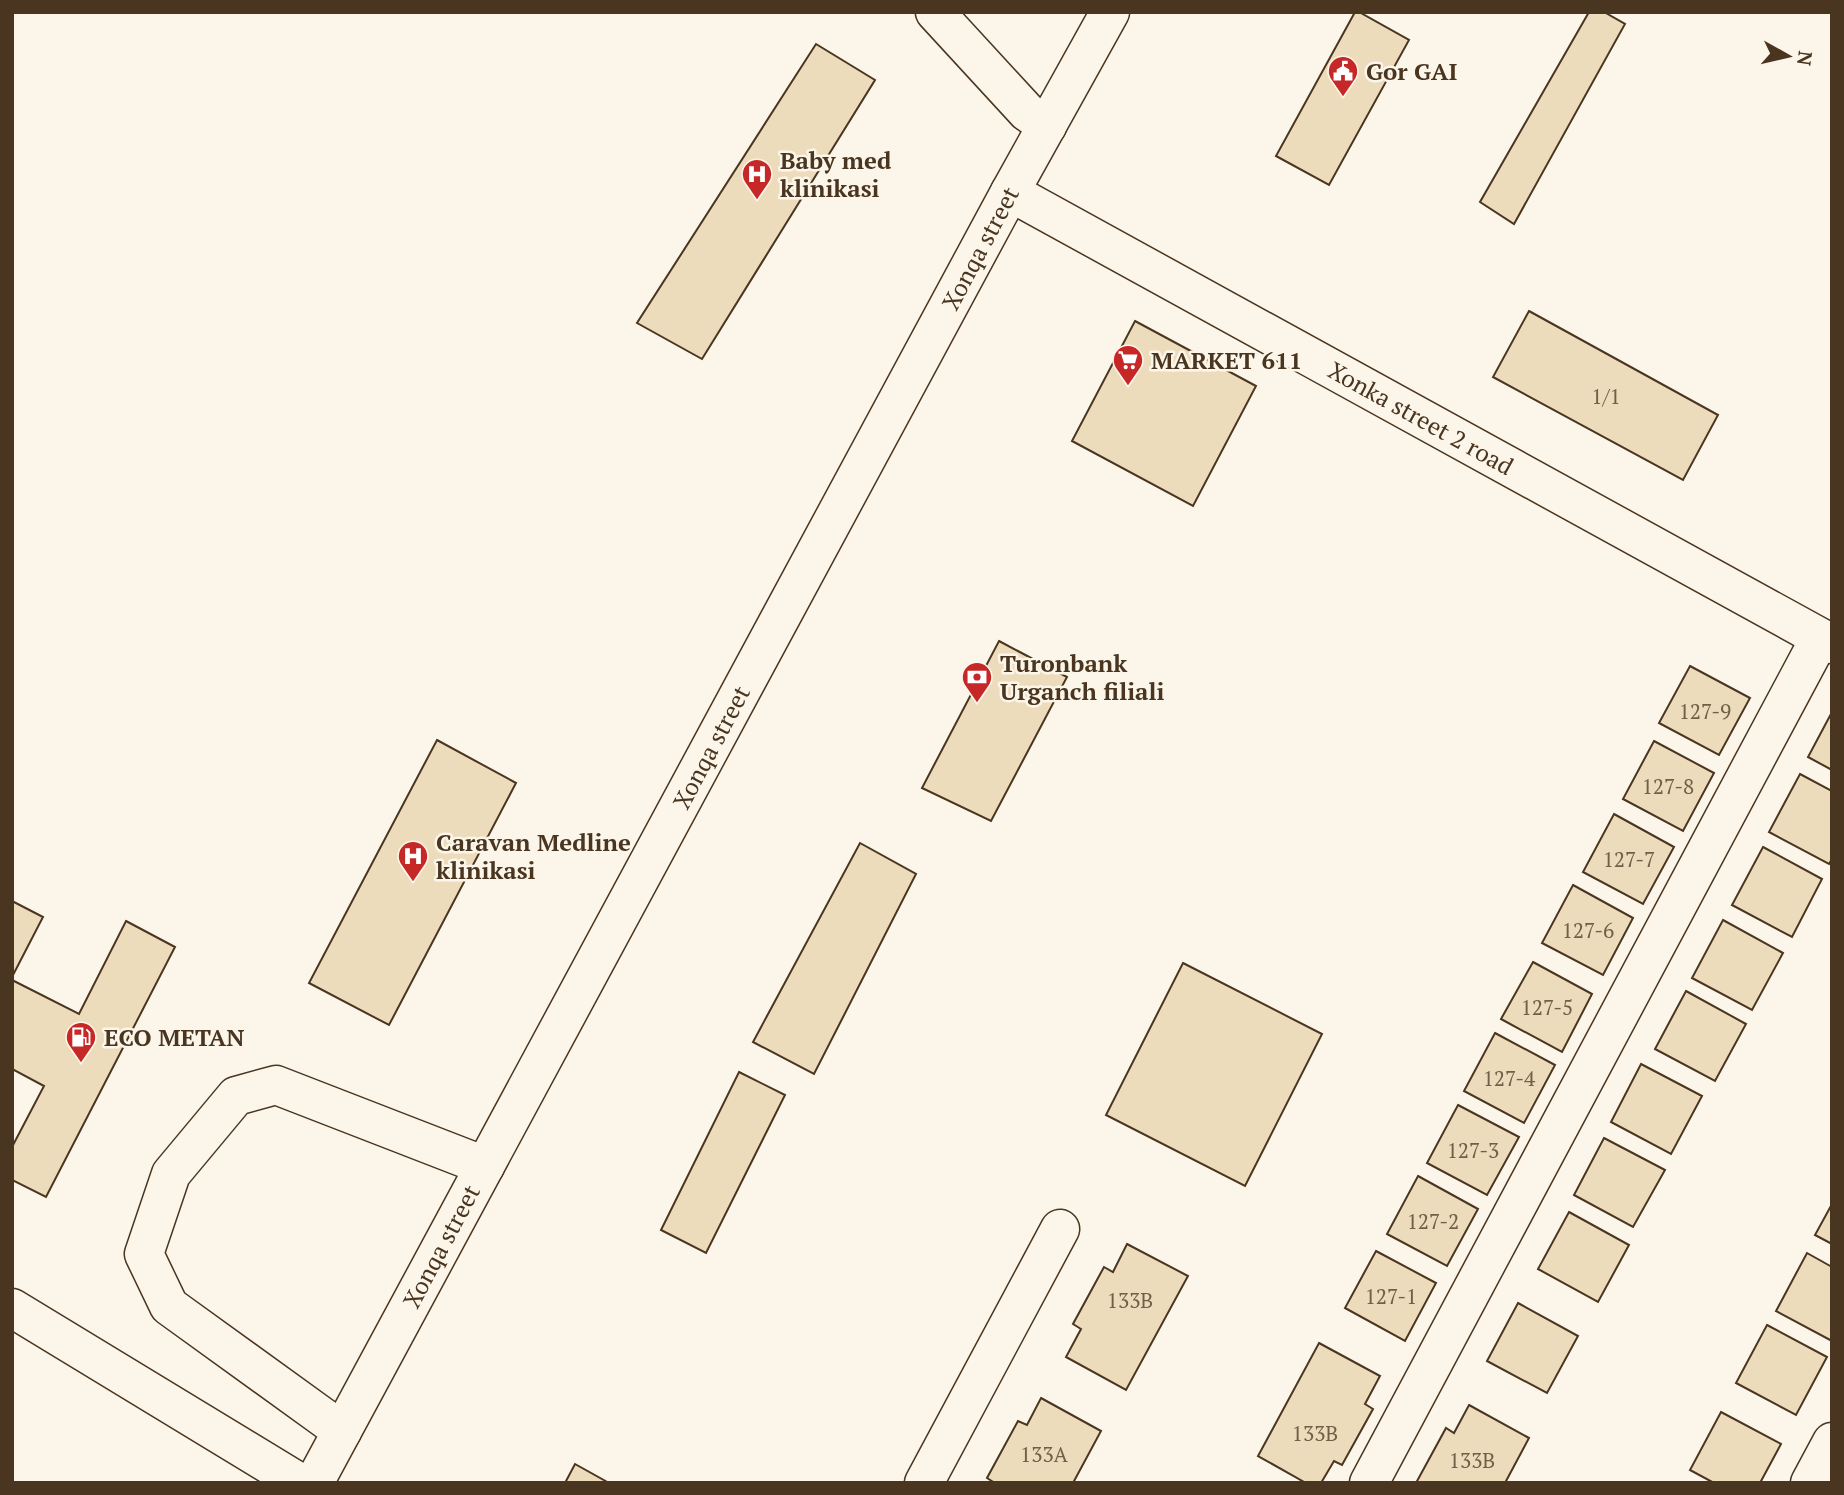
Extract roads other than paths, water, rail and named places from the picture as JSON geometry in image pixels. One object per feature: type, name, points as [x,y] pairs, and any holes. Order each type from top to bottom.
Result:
[{"type":"main road","points":[[934,12],[1027,111],[1047,126]]},
{"type":"main road","name":"Xonqa street","points":[[314,1483],[1010,192],[1110,12]]},
{"type":"main road","name":"Xonka street 2 road","points":[[1010,192],[1826,641]]},
{"type":"main road","points":[[1369,1483],[1826,641]]},
{"type":"main road","points":[[342,1431],[169,1306],[144,1254],[171,1174],[236,1096],[276,1086],[485,1166]]},
{"type":"main road","points":[[924,1483],[1060,1229]]},
{"type":"main road","points":[[12,1308],[300,1483]]},
{"type":"main road","points":[[1810,1483],[1832,1442]]},
{"type":"place","name":"Gor GAI","points":[[1343,98]]},
{"type":"place","name":"Baby med klinikasi","points":[[757,201]]},
{"type":"place","name":"MARKET 611","points":[[1128,387]]},
{"type":"place","name":"Turonbank Urganch filiali","points":[[977,704]]},
{"type":"place","name":"Caravan Medline klinikasi","points":[[413,883]]},
{"type":"place","name":"ECO METAN","points":[[81,1064]]}]
